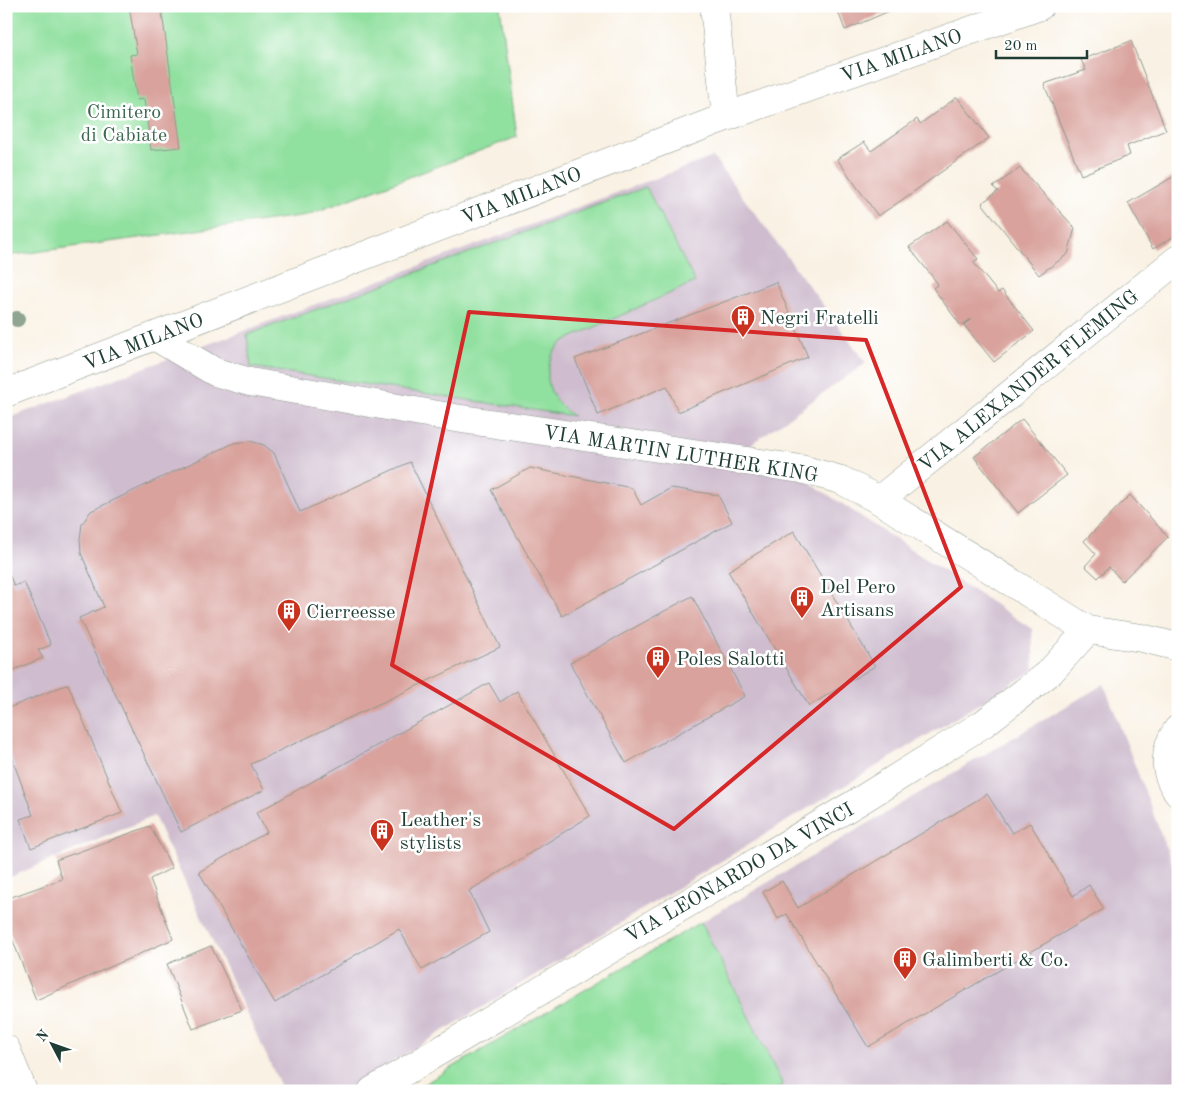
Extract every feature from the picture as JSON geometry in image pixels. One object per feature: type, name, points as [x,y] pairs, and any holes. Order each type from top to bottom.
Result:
[{"type":"street","points":[[714,6],[726,116]]},
{"type":"street","name":"VIA MILANO","points":[[6,393],[156,337],[726,116],[1040,6]]},
{"type":"street","name":"VIA ALEXANDER FLEMING","points":[[879,500],[1178,259]]},
{"type":"street","name":"VIA MARTIN LUTHER KING","points":[[156,337],[215,372],[250,382],[455,418],[801,469],[841,480],[879,500],[1088,630],[1142,638],[1178,648]]},
{"type":"street","name":"VIA LEONARDO DA VINCI","points":[[372,1091],[861,800],[983,724],[1050,672],[1088,630]]},
{"type":"street","points":[[1178,729],[1172,737],[1166,752],[1166,769],[1171,784],[1178,792]]},
{"type":"street","points":[[6,1049],[23,1091]]},
{"type":"highlighted area","points":[[469,312],[866,340],[961,587],[674,829],[392,665]]},
{"type":"shaded area","points":[[713,157],[866,363],[751,444],[1032,629],[1034,670],[345,1091],[283,1091],[154,816],[6,879],[6,419]]},
{"type":"shaded area","points":[[1104,684],[1178,879],[1178,1091],[772,1091],[783,1084],[701,922]]},
{"type":"green space","name":"Cimitero di Cabiate","points":[[6,6],[500,6],[517,137],[307,215],[6,256]]},
{"type":"green space","points":[[646,187],[695,282],[564,341],[557,348],[549,365],[548,382],[550,390],[559,404],[573,416],[251,367],[247,335]]},
{"type":"green space","points":[[701,922],[783,1085],[772,1091],[412,1091]]},
{"type":"building","points":[[129,6],[161,6],[181,147],[151,150],[144,99],[137,100],[130,55],[137,54]]},
{"type":"building","points":[[836,6],[893,6],[894,9],[845,30]]},
{"type":"building","points":[[1131,41],[1166,130],[1127,146],[1130,155],[1081,175],[1044,84],[1086,70],[1081,60]]},
{"type":"building","points":[[957,97],[989,138],[878,216],[837,159],[864,142],[871,151],[917,119],[920,124]]},
{"type":"building","points":[[1020,168],[1075,228],[1068,254],[1039,275],[982,203],[998,191],[993,187]]},
{"type":"building","points":[[1178,174],[1178,234],[1153,249],[1128,203]]},
{"type":"building","points":[[947,221],[978,259],[973,262],[998,293],[1002,290],[1034,331],[994,362],[964,325],[971,319],[961,326],[933,288],[938,284],[909,247]]},
{"type":"building","name":"Negri Fratelli","points":[[776,282],[808,357],[678,412],[667,386],[598,415],[575,359]]},
{"type":"building","points":[[1022,419],[1067,475],[1018,513],[974,457]]},
{"type":"building","name":"Cierreesse","points":[[250,441],[264,445],[274,453],[300,512],[410,462],[500,647],[251,764],[264,790],[181,832],[79,618],[104,607],[81,553],[82,524],[91,511],[234,443]]},
{"type":"building","points":[[530,468],[632,488],[641,505],[671,488],[718,495],[732,522],[562,616],[491,490]]},
{"type":"building","points":[[1130,495],[1168,537],[1122,581],[1109,567],[1098,578],[1085,566],[1096,554],[1084,541]]},
{"type":"building","name":"Del Pero Artisans","points":[[794,531],[875,666],[809,706],[728,571]]},
{"type":"building","points":[[6,567],[14,586],[24,582],[51,645],[38,650],[43,658],[6,673]]},
{"type":"building","name":"Poles Salotti","points":[[692,596],[745,696],[626,763],[570,663]]},
{"type":"building","name":"Leather's stylists","points":[[489,683],[500,702],[517,691],[590,816],[469,891],[489,932],[422,970],[399,929],[275,1003],[199,872],[267,832],[256,813]]},
{"type":"building","points":[[68,684],[122,813],[31,848],[20,819],[33,815],[6,742],[6,709]]},
{"type":"building","name":"Galimberti & Co.","points":[[987,794],[1012,833],[1030,823],[1073,896],[1089,885],[1104,909],[868,1047],[787,914],[778,919],[763,892],[782,881],[798,908]]},
{"type":"building","points":[[150,826],[172,868],[150,879],[173,939],[36,1000],[6,923],[6,899],[62,879],[56,860]]},
{"type":"building","points":[[211,946],[242,1010],[193,1029],[167,964]]},
{"type":"place","name":"Negri Fratelli","points":[[743,338]]},
{"type":"place","name":"Del Pero Artisans","points":[[802,619]]},
{"type":"place","name":"Cierreesse","points":[[289,632]]},
{"type":"place","name":"Poles Salotti","points":[[658,679]]},
{"type":"place","name":"Leather's stylists","points":[[382,852]]},
{"type":"place","name":"Galimberti & Co.","points":[[905,980]]}]
